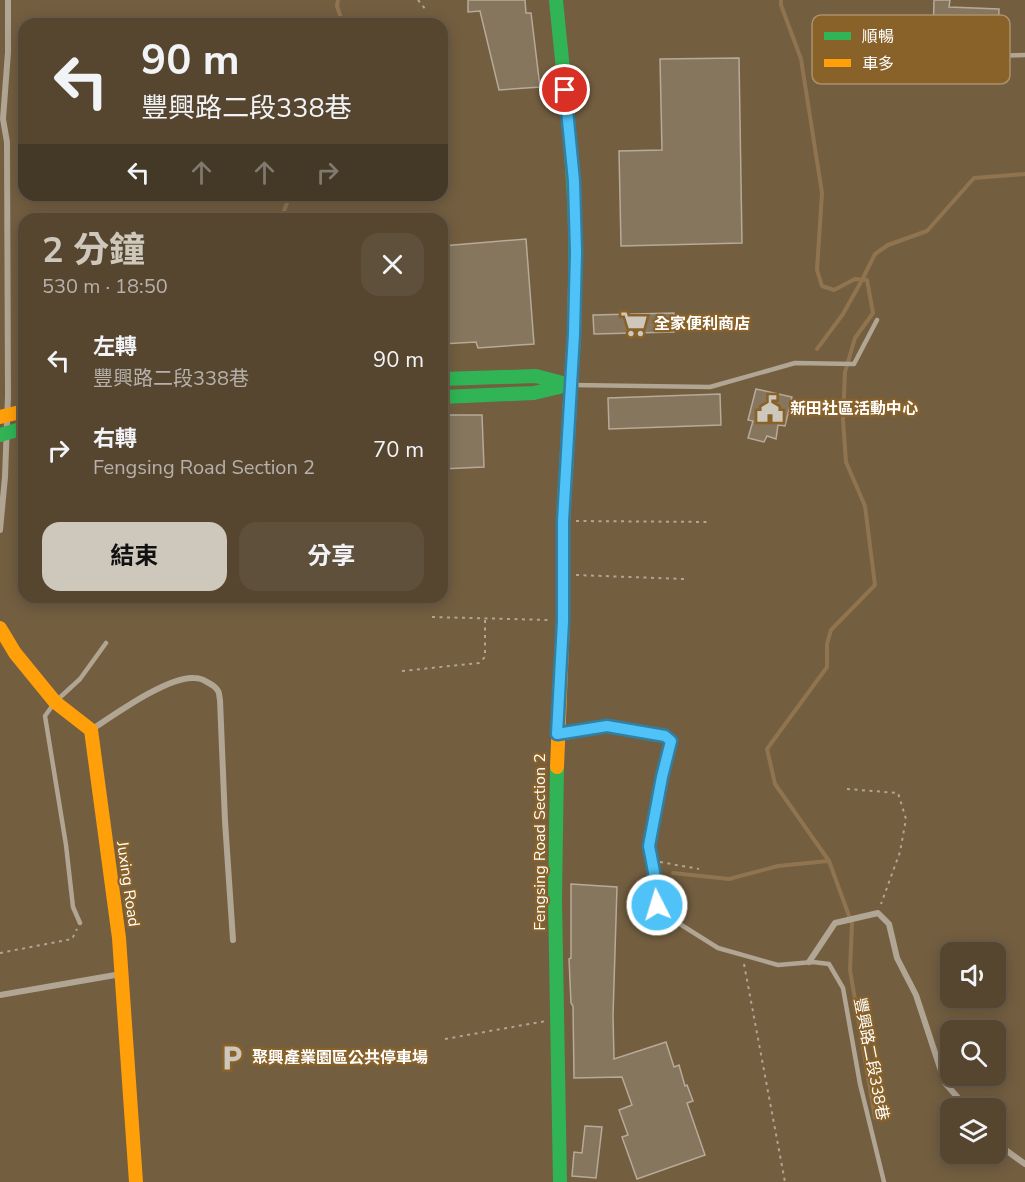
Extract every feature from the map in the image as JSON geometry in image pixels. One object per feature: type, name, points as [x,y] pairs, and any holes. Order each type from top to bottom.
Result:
[{"type":"street","points":[[0,530],[5,477],[3,416],[8,356],[7,142],[3,119],[8,52],[8,0]]},
{"type":"street","name":"Fengsing Road Section 2","points":[[556,0],[574,181],[576,252],[574,334],[563,521],[563,621],[557,734],[555,898],[560,1182]]},
{"type":"street","points":[[448,380],[536,376],[570,385]]},
{"type":"street","points":[[448,397],[534,393],[570,385]]},
{"type":"street","points":[[3,416],[18,412]]},
{"type":"street","points":[[3,434],[18,430]]},
{"type":"street","points":[[0,627],[15,653],[55,702],[91,730],[134,701],[183,679],[203,680],[218,691],[233,939]]},
{"type":"street","name":"Juxing Road","points":[[91,730],[122,974],[136,1182]]},
{"type":"street","points":[[809,962],[835,923],[878,913],[889,924],[897,958],[916,995],[945,1083],[958,1098]]},
{"type":"street","points":[[0,995],[122,974]]},
{"type":"street","points":[[1006,1150],[1025,1164]]},
{"type":"lane","points":[[1010,55],[1025,55]]},
{"type":"lane","points":[[570,385],[710,387],[795,363],[854,364],[878,320]]},
{"type":"lane","points":[[80,923],[73,907],[66,845],[45,716],[55,702],[80,679],[106,643]]},
{"type":"lane","name":"豐興路二段338巷","points":[[557,734],[607,726],[665,736],[671,741],[649,846],[657,905],[664,914],[718,948],[778,965],[809,962],[829,964],[843,988],[860,1084],[884,1182]]},
{"type":"path","points":[[418,0],[426,10]]},
{"type":"path","points":[[563,521],[711,522]]},
{"type":"path","points":[[563,574],[684,579]]},
{"type":"path","points":[[432,617],[563,621]]},
{"type":"path","points":[[402,671],[479,663],[485,657],[485,619]]},
{"type":"path","points":[[847,789],[898,793],[906,819],[900,852],[878,913]]},
{"type":"path","points":[[652,861],[699,869]]},
{"type":"path","points":[[0,953],[72,939],[80,923]]},
{"type":"path","points":[[741,955],[785,1182]]},
{"type":"path","points":[[445,1039],[558,1019]]},
{"type":"building","points":[[468,0],[525,0],[526,13],[531,13],[540,87],[499,90],[480,11],[468,12]]},
{"type":"building","points":[[934,0],[950,0],[949,7],[999,9],[999,15],[934,15]]},
{"type":"building","points":[[739,58],[742,243],[621,246],[619,151],[662,150],[660,59]]},
{"type":"building","points":[[526,239],[534,344],[478,348],[476,342],[448,344],[448,246]]},
{"type":"building","name":"全家便利商店","points":[[674,313],[674,332],[594,334],[593,315]]},
{"type":"building","name":"新田社區活動中心","points":[[756,389],[792,397],[785,426],[778,425],[776,439],[767,436],[764,442],[748,438],[753,421],[748,420]]},
{"type":"building","points":[[720,394],[721,425],[609,429],[608,398]]},
{"type":"building","points":[[448,415],[482,415],[484,467],[448,469]]},
{"type":"building","points":[[571,884],[617,887],[614,1059],[666,1042],[674,1067],[679,1065],[685,1086],[687,1085],[693,1101],[687,1103],[705,1155],[637,1179],[622,1137],[628,1135],[619,1110],[632,1105],[622,1077],[574,1078],[573,1006],[569,959],[571,958]]},
{"type":"building","points":[[585,1126],[602,1127],[596,1178],[572,1176],[574,1152],[582,1153]]},
{"type":"waterway","points":[[338,0],[337,6],[341,18]]},
{"type":"waterway","points":[[781,0],[801,59],[822,193],[817,270],[822,286],[834,290],[855,279],[867,280],[873,313],[855,338],[845,372],[843,420],[846,462],[865,506],[875,585],[831,630],[827,644],[827,667],[767,749],[775,784],[829,861],[852,924],[850,970],[875,1118]]},
{"type":"waterway","points":[[817,349],[843,314],[875,254],[888,245],[927,231],[974,178],[1025,174]]},
{"type":"waterway","points":[[283,213],[288,201]]},
{"type":"waterway","points":[[673,873],[729,879],[778,866],[828,861]]},
{"type":"traffic: fast","points":[[556,0],[573,177],[575,284]]},
{"type":"traffic: fast","points":[[448,379],[536,376],[570,385]]},
{"type":"traffic: fast","points":[[448,397],[534,393],[568,385]]},
{"type":"traffic: fast","points":[[0,435],[18,430]]},
{"type":"traffic: fast","points":[[557,767],[555,898],[560,1182]]},
{"type":"traffic: slow","points":[[557,767],[563,621],[563,521],[575,284]]},
{"type":"traffic: slow","points":[[0,417],[18,412]]},
{"type":"traffic: slow","points":[[0,628],[15,653],[55,702],[91,730],[119,938],[136,1182]]},
{"type":"place","name":"全家便利商店","points":[[634,324]]},
{"type":"place","name":"新田社區活動中心","points":[[770,409]]},
{"type":"place","name":"聚興產業園區公共停車場","points":[[232,1058]]},
{"type":"route","points":[[565,90],[574,181],[576,252],[574,334],[563,521],[563,621],[557,734],[607,726],[665,736],[671,741],[649,846],[657,905]]}]
